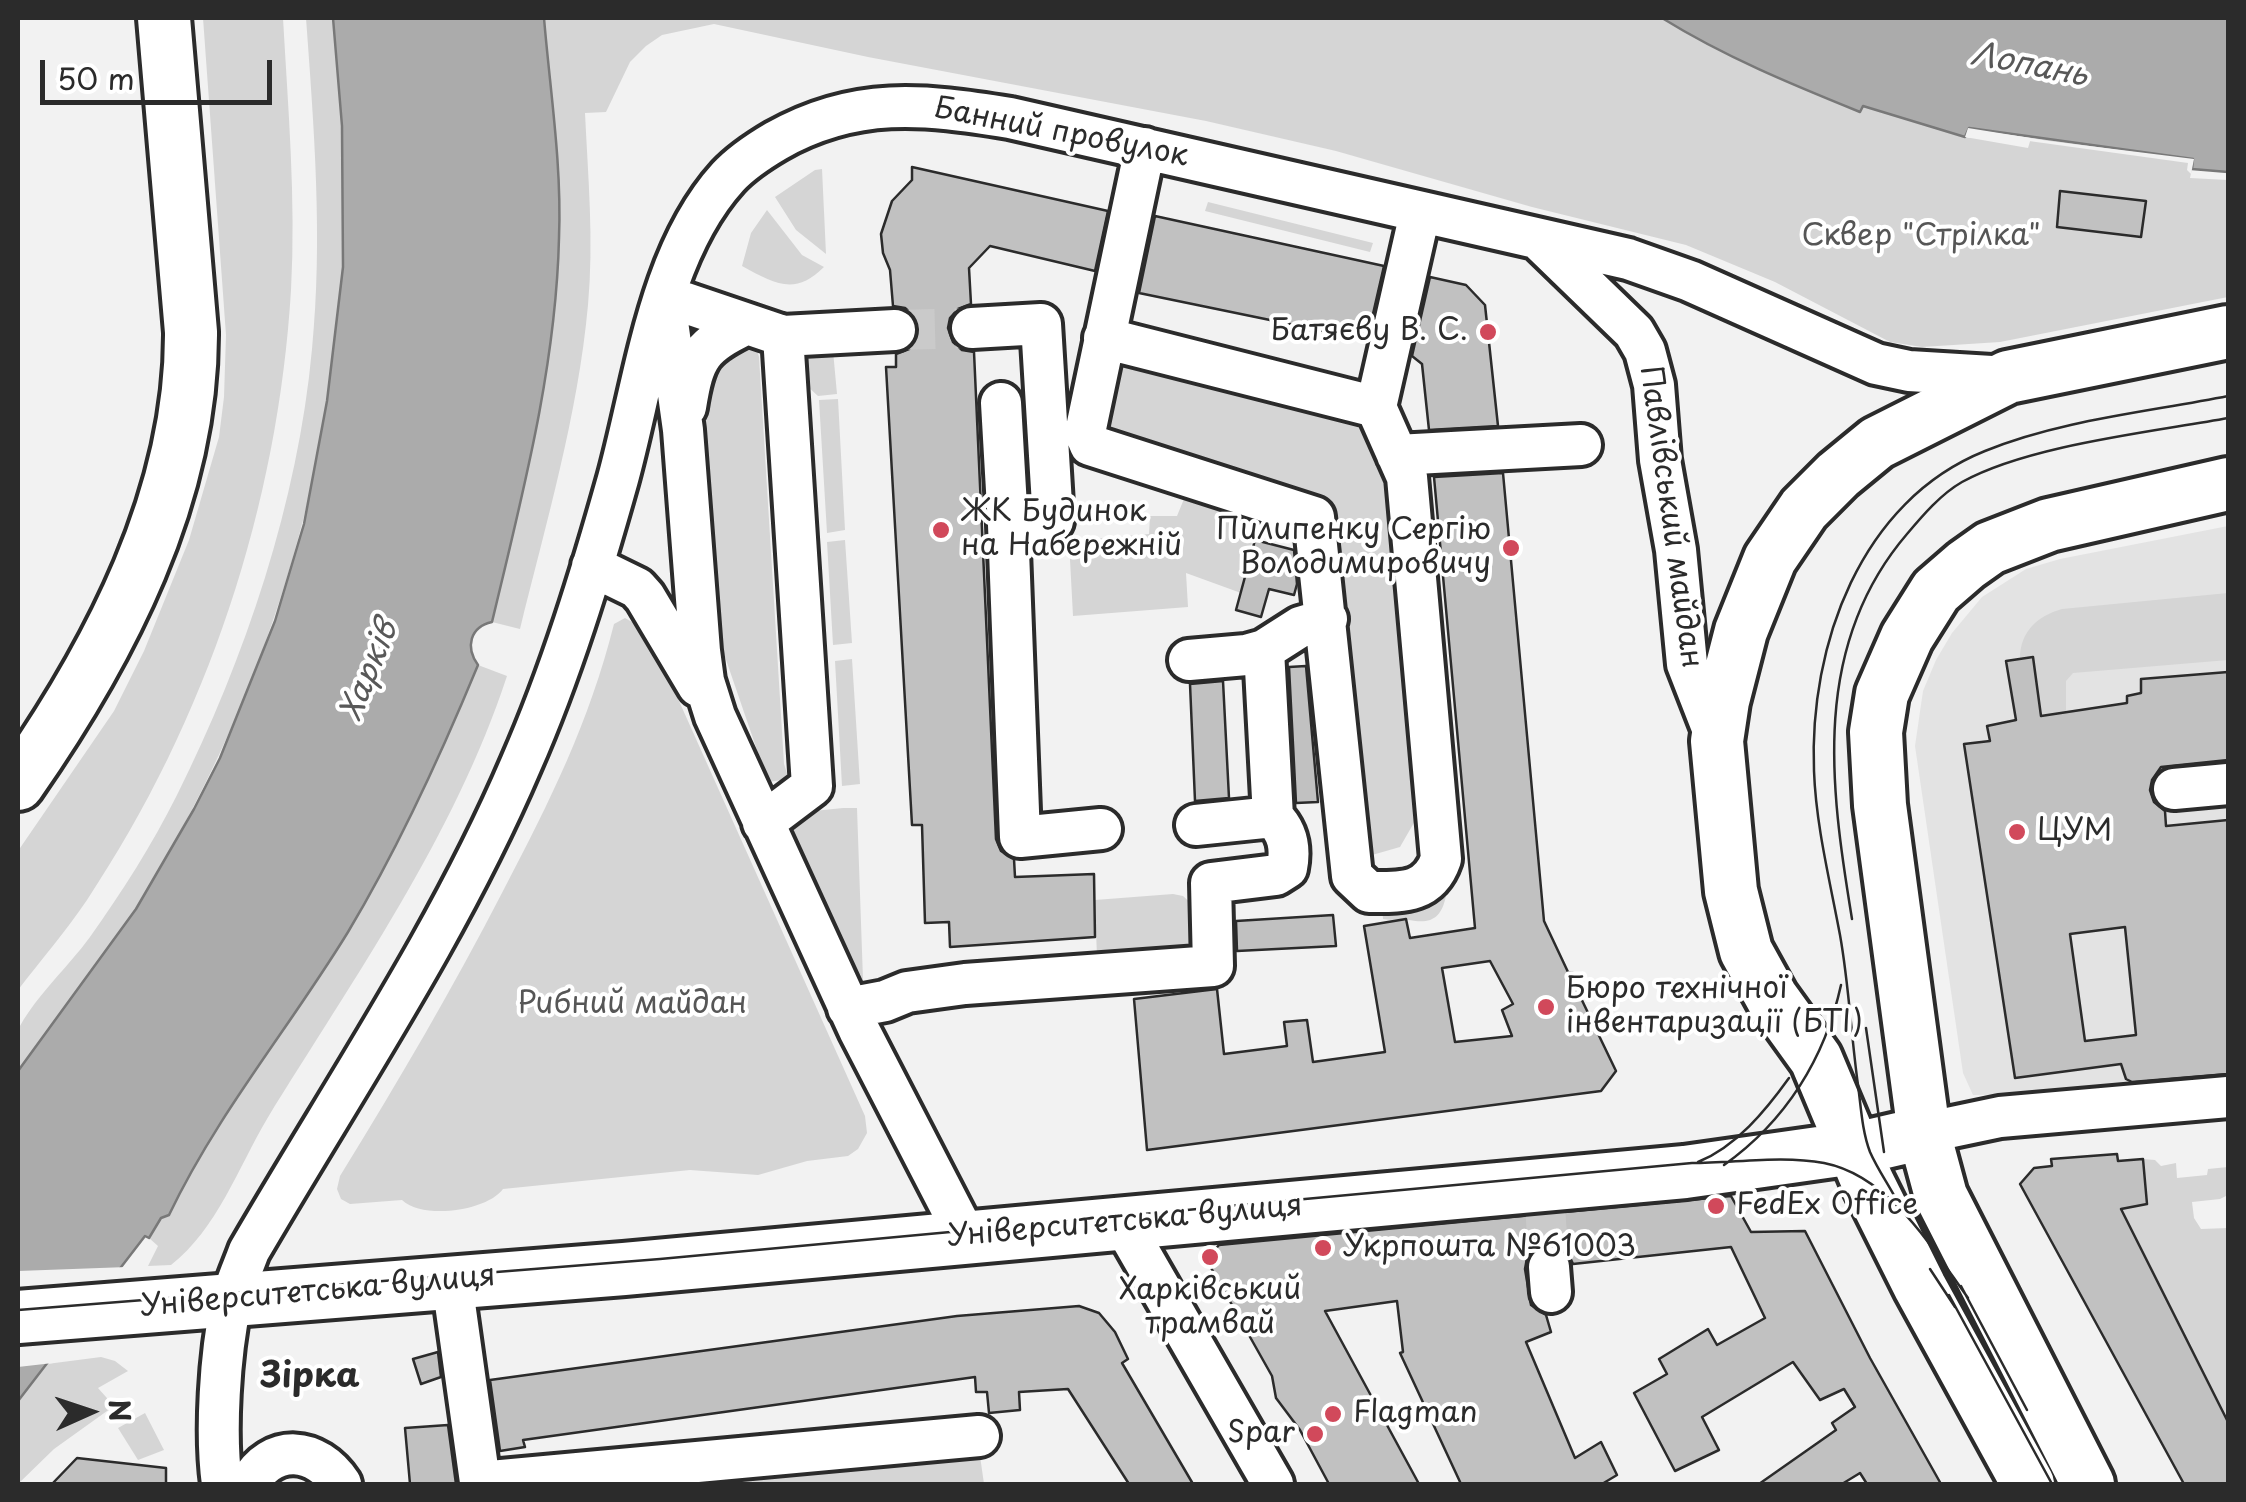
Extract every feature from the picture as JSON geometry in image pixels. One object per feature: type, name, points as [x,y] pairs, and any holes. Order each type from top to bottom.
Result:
[{"type":"main road","points":[[18,784],[68,709],[116,620],[160,512],[182,432],[191,332],[164,18]]},
{"type":"main road","name":"Павлівський майдан","points":[[2028,1484],[1920,1287],[1851,1148],[1816,1059],[1772,998],[1746,951],[1731,890],[1716,741],[1731,666],[1755,591],[1778,547],[1804,509],[1877,443],[2008,376],[2228,332]]},
{"type":"main road","points":[[2088,1484],[1942,1196],[1924,1134],[1880,806],[1876,732],[1882,694],[1894,664],[1936,591],[1966,564],[1990,548],[2049,525],[2228,484]]},
{"type":"main road","name":"Університетська вулиця","points":[[18,1317],[1122,1222],[1544,1195],[1924,1134]]},
{"type":"street","name":"Банний провулок","points":[[665,296],[698,216],[729,176],[760,150],[826,117],[878,108],[928,106],[1010,118],[1540,241]]},
{"type":"street","points":[[1145,148],[1085,432],[1090,445],[1314,517],[1352,876],[1369,892],[1424,885],[1436,876],[1441,859],[1407,477],[1376,407],[1420,212]]},
{"type":"street","points":[[1540,241],[1628,258],[1690,280],[1896,370],[2008,376]]},
{"type":"street","name":"Павлівський майдан","points":[[1540,241],[1634,332],[1645,351],[1654,385],[1687,664],[1716,741]]},
{"type":"street","points":[[665,296],[765,330]]},
{"type":"street","points":[[665,296],[683,430],[704,680],[715,716]]},
{"type":"street","points":[[222,1484],[222,1397],[231,1299],[250,1252],[440,929],[538,721],[592,566],[665,296]]},
{"type":"street","points":[[972,328],[1040,324],[1053,521],[1008,525]]},
{"type":"street","points":[[763,823],[812,786],[765,330]]},
{"type":"street","points":[[683,430],[692,374],[700,354],[715,339],[765,330],[894,330]]},
{"type":"street","points":[[1104,338],[1376,407]]},
{"type":"street","points":[[1002,403],[1020,837],[1100,829]]},
{"type":"street","points":[[1398,455],[1581,445]]},
{"type":"street","points":[[592,566],[637,588],[677,586],[694,577]]},
{"type":"street","points":[[637,588],[715,716],[848,1008],[966,1236]]},
{"type":"street","points":[[1189,660],[1246,656],[1300,628],[1327,619]]},
{"type":"street","points":[[848,1008],[907,992],[966,984],[1213,966],[1210,883],[1276,875],[1287,868],[1288,842],[1282,827],[1272,817],[1264,650]]},
{"type":"street","points":[[2174,789],[2228,784]]},
{"type":"street","points":[[1196,825],[1272,817]]},
{"type":"street","name":"Університетська вулиця","points":[[1924,1134],[2000,1117],[2228,1097]]},
{"type":"street","points":[[1122,1222],[1273,1484]]},
{"type":"street","points":[[452,1282],[480,1482],[979,1436]]},
{"type":"street","points":[[249,1484],[262,1467],[276,1459],[300,1454],[321,1461],[341,1484]]},
{"type":"shaded area","points":[[2228,526],[2228,1081],[2122,1093],[1973,1095],[1963,1073],[1915,746],[1923,691],[1936,660],[1982,597],[2026,569]]},
{"type":"green space","points":[[203,18],[283,18],[293,222],[291,290],[271,451],[229,608],[168,759],[87,900],[18,990],[18,851],[114,711],[144,651],[189,540],[219,437],[226,335]]},
{"type":"green space","points":[[306,18],[333,18],[345,205],[335,353],[322,437],[303,519],[252,678],[181,831],[110,948],[18,1071],[20,1026],[114,903],[147,850],[202,743],[246,634],[281,521],[305,407],[315,308],[316,184]]},
{"type":"green space","name":"Сквер \"Стрілка\"","points":[[544,18],[1662,18],[1734,57],[1859,112],[1862,106],[1965,137],[2028,148],[2031,138],[2194,159],[2190,178],[2228,180],[2228,297],[2000,342],[1922,347],[1890,342],[1775,282],[1686,245],[1532,207],[1336,151],[1206,121],[714,24],[662,35],[646,46],[630,62],[606,112],[585,113],[590,257],[583,346],[560,468],[520,629],[492,622],[536,432],[556,287],[559,183]]},
{"type":"green space","points":[[822,169],[826,254],[796,230],[775,197]]},
{"type":"green space","points":[[1208,202],[1373,243],[1370,252],[1205,211]]},
{"type":"green space","points":[[767,210],[802,255],[824,267],[814,276],[804,282],[784,284],[742,266],[751,233]]},
{"type":"green space","points":[[734,337],[756,346],[759,357],[784,764],[789,779],[768,782],[723,651],[701,431],[700,369]]},
{"type":"green space","points":[[833,351],[837,394],[818,396],[805,384],[803,365],[808,356]]},
{"type":"green space","points":[[1117,352],[1367,420],[1398,485],[1427,800],[1400,847],[1372,855],[1363,826],[1349,624],[1332,516],[1096,439]]},
{"type":"green space","points":[[838,399],[845,530],[827,533],[819,400]]},
{"type":"green space","points":[[1186,494],[1257,519],[1241,593],[1186,573],[1188,607],[1073,616],[1069,541],[1149,534],[1150,516],[1177,516]]},
{"type":"green space","points":[[845,540],[852,643],[833,645],[827,542]]},
{"type":"green space","points":[[2228,593],[2228,660],[2073,673],[2066,681],[2066,712],[2042,716],[2033,658],[2020,659],[2027,633],[2045,616],[2062,609]]},
{"type":"green space","name":"Рибний майдан","points":[[625,618],[639,626],[653,643],[865,1116],[867,1133],[858,1149],[848,1156],[807,1161],[758,1175],[690,1170],[503,1189],[483,1203],[454,1210],[424,1210],[402,1200],[350,1204],[341,1199],[337,1189],[340,1176],[445,999],[520,858],[580,728],[614,624]]},
{"type":"green space","points":[[852,659],[860,784],[842,786],[835,661]]},
{"type":"green space","points":[[478,665],[507,676],[460,793],[431,849],[267,1119],[214,1216],[171,1265],[148,1266],[158,1246],[149,1238],[161,1218],[169,1215],[209,1142],[367,900],[418,801]]},
{"type":"green space","points":[[857,808],[863,980],[859,983],[791,835],[797,820],[814,811]]},
{"type":"green space","points":[[1430,892],[1446,896],[1434,918],[1383,919],[1382,905]]},
{"type":"green space","points":[[1183,896],[1195,907],[1196,925],[1189,944],[1184,948],[1097,958],[1095,900]]},
{"type":"green space","points":[[2143,1159],[2155,1160],[2161,1166],[2176,1163],[2177,1178],[2207,1175],[2208,1169],[2228,1167],[2228,1195],[2192,1202],[2194,1218],[2201,1229],[2228,1228],[2228,1422],[2121,1209],[2147,1204]]},
{"type":"green space","points":[[101,1357],[128,1371],[98,1388],[114,1406],[54,1449],[18,1484],[18,1401],[47,1364]]},
{"type":"green space","points":[[145,1413],[164,1450],[138,1460],[118,1428]]},
{"type":"green space","points":[[978,1442],[984,1484],[580,1484]]},
{"type":"water","name":"Харків","points":[[333,18],[544,18],[557,155],[559,238],[551,335],[526,479],[492,622],[479,628],[472,639],[478,665],[418,801],[367,900],[209,1142],[169,1215],[161,1218],[149,1238],[145,1236],[18,1401],[18,1071],[136,909],[194,809],[220,758],[275,621],[304,524],[327,401],[343,267],[342,126]]},
{"type":"water","name":"Лопань","points":[[1662,18],[2228,18],[2228,172],[2192,169],[2193,159],[1969,128],[1965,137],[1863,106],[1860,112],[1734,57]]},
{"type":"pier","points":[[1968,128],[2194,159],[2191,174],[2188,163],[1971,133],[1970,138],[1965,137]]},
{"type":"pier","points":[[127,1267],[53,1363],[18,1367],[18,1271]]},
{"type":"building","name":"ЖК Будинок на Набережній","points":[[912,167],[1108,211],[1095,271],[990,246],[969,268],[971,304],[958,309],[948,328],[953,342],[962,350],[974,352],[996,839],[1001,851],[1014,859],[1015,877],[1094,874],[1095,937],[950,947],[949,922],[925,923],[922,825],[912,825],[886,367],[896,367],[896,354],[916,342],[919,330],[914,316],[905,308],[893,306],[881,234],[892,201],[912,180]]},
{"type":"building","points":[[2060,191],[2146,201],[2141,237],[2057,227]]},
{"type":"building","points":[[1155,216],[1384,266],[1367,340],[1139,293]]},
{"type":"building","points":[[1430,277],[1466,285],[1485,305],[1498,426],[1429,430],[1422,364],[1412,356]]},
{"type":"building","points":[[1503,473],[1544,921],[1568,972],[1573,973],[1578,992],[1616,1071],[1601,1091],[1147,1150],[1134,999],[1217,989],[1224,1054],[1287,1046],[1284,1022],[1307,1020],[1313,1062],[1385,1052],[1364,926],[1406,919],[1410,938],[1475,928],[1434,477]],"holes":[[[1490,961],[1513,1004],[1502,1010],[1512,1036],[1455,1042],[1442,968]]]},
{"type":"building","points":[[1255,540],[1294,550],[1297,584],[1294,595],[1269,589],[1261,617],[1236,610]]},
{"type":"building","points":[[2033,657],[2041,716],[2127,703],[2127,696],[2141,693],[2141,679],[2228,672],[2228,760],[2161,767],[2150,790],[2154,802],[2165,811],[2166,826],[2228,820],[2228,1074],[2132,1082],[2126,1079],[2121,1064],[2015,1078],[1964,744],[1990,741],[1987,726],[2016,720],[2006,661]],"holes":[[[2125,927],[2136,1035],[2085,1041],[2070,934]]]},
{"type":"building","points":[[1306,666],[1318,802],[1296,803],[1289,667]]},
{"type":"building","points":[[1223,681],[1229,798],[1195,801],[1190,684]]},
{"type":"building","points":[[1333,915],[1336,946],[1237,951],[1236,921]]},
{"type":"building","points":[[2117,1154],[2118,1161],[2143,1159],[2147,1204],[2121,1209],[2228,1422],[2228,1484],[2184,1484],[2020,1184],[2034,1168],[2052,1166],[2051,1159]]},
{"type":"building","points":[[1731,1196],[1751,1232],[1805,1231],[1941,1484],[1867,1484],[1860,1473],[1842,1484],[1759,1484],[1836,1430],[1832,1423],[1855,1407],[1844,1389],[1820,1400],[1793,1362],[1702,1417],[1719,1450],[1675,1471],[1634,1393],[1667,1374],[1659,1359],[1708,1329],[1717,1345],[1765,1318],[1731,1247],[1573,1264],[1560,1246],[1548,1243],[1535,1248],[1525,1269],[1531,1305],[1546,1315],[1551,1332],[1526,1342],[1575,1458],[1601,1442],[1617,1475],[1602,1484],[1461,1484],[1400,1353],[1403,1352],[1397,1301],[1325,1311],[1419,1484],[1329,1484],[1300,1430],[1276,1398],[1272,1376],[1210,1266],[1211,1254],[1219,1245]]},
{"type":"building","points":[[1079,1306],[1099,1313],[1115,1332],[1128,1359],[1122,1363],[1193,1484],[1129,1484],[1068,1389],[1019,1392],[1020,1410],[989,1413],[987,1392],[976,1392],[975,1377],[523,1440],[525,1447],[500,1451],[490,1380],[957,1316]]},
{"type":"building","points":[[438,1352],[441,1377],[421,1384],[413,1359]]},
{"type":"building","points":[[448,1425],[456,1484],[410,1484],[405,1428]]},
{"type":"building","points":[[77,1458],[166,1468],[166,1484],[52,1484]]},
{"type":"tunnel","points":[[895,330],[972,328]]},
{"type":"tunnel","points":[[1545,1205],[1549,1267]]},
{"type":"tram line","points":[[1896,1199],[1870,1152],[1863,1127],[1843,954],[1815,792],[1815,723],[1821,675],[1833,628],[1851,583],[1875,541],[1905,505],[1942,474],[1985,451],[2074,424],[2228,396]]},
{"type":"tram line","points":[[1852,919],[1838,818],[1835,719],[1842,670],[1855,623],[1876,577],[1907,534],[1947,493],[1990,469],[2092,441],[2228,418]]},
{"type":"tram line","points":[[1724,1165],[1766,1129],[1800,1086],[1825,1038],[1841,985]]},
{"type":"tram line","points":[[1866,1028],[1884,1152]]},
{"type":"tram line","points":[[1698,1162],[1737,1137],[1789,1078]]},
{"type":"tram line","points":[[18,1310],[660,1259],[1692,1163],[1775,1159],[1824,1163],[1848,1170],[1869,1183],[1907,1217],[1968,1298]]},
{"type":"tram line","points":[[1930,1269],[1955,1307]]},
{"type":"tram line","points":[[1961,1286],[2027,1410]]},
{"type":"tram line","points":[[1949,1295],[2052,1484]]},
{"type":"place","name":"Батяєву В. С.","points":[[1488,332]]},
{"type":"place","name":"ЖК Будинок на Набережній","points":[[941,530]]},
{"type":"place","name":"Пилипенку Сергію Володимировичу","points":[[1511,548]]},
{"type":"place","name":"ЦУМ","points":[[2017,832]]},
{"type":"place","name":"Бюро технічної інвентаризації (БТІ)","points":[[1546,1007]]},
{"type":"place","name":"FedEx Office","points":[[1716,1206]]},
{"type":"place","name":"Укрпошта №61003","points":[[1323,1248]]},
{"type":"place","name":"Харківський трамвай","points":[[1210,1257]]},
{"type":"place","name":"Flagman","points":[[1333,1414]]},
{"type":"place","name":"Spar","points":[[1315,1434]]},
{"type":"district","name":"Зірка","points":[[310,1377]]}]
